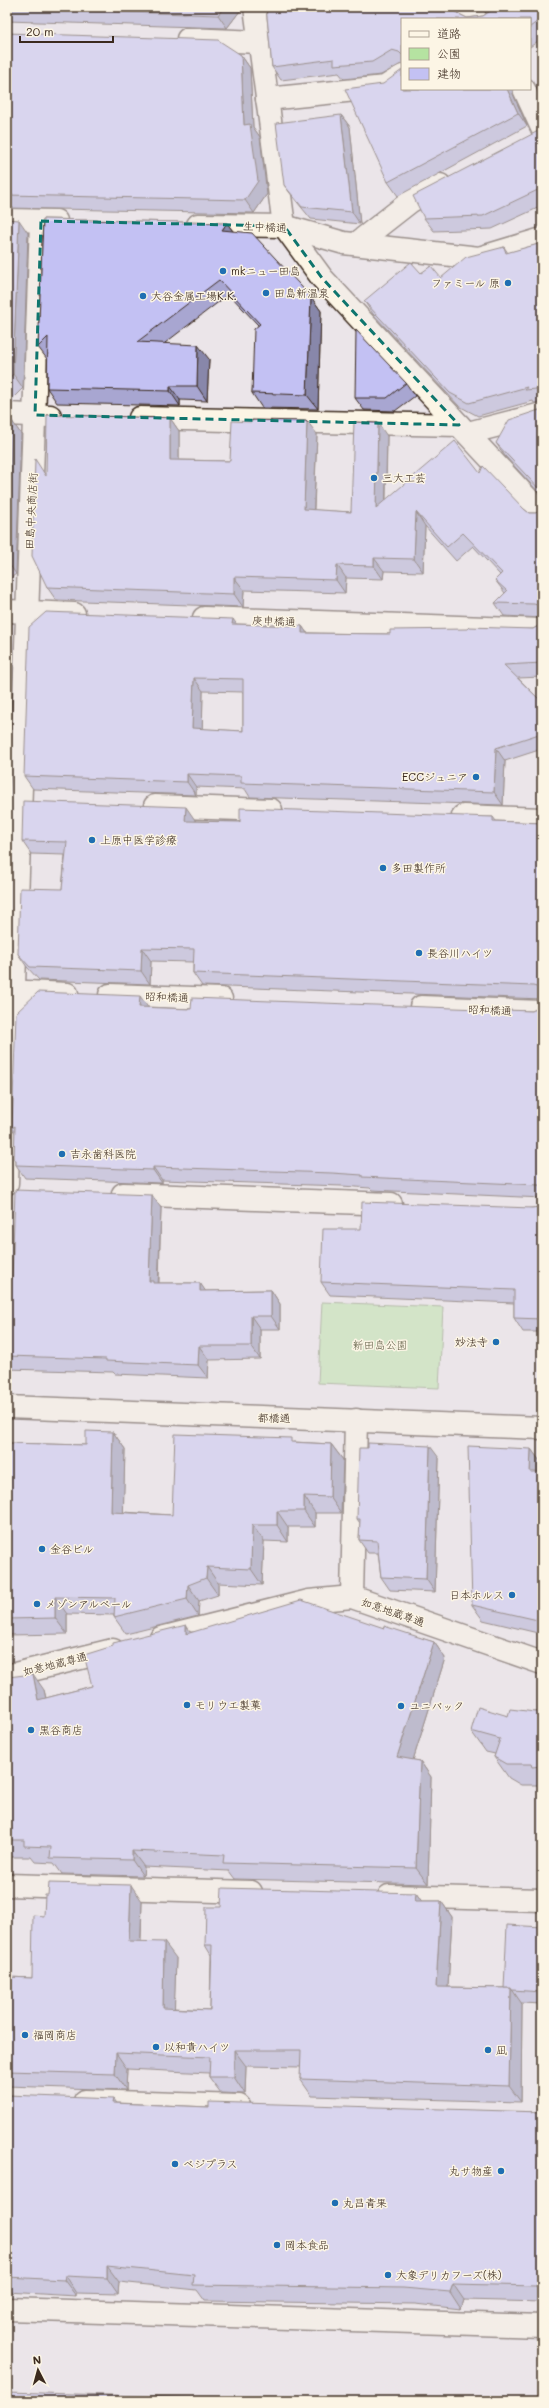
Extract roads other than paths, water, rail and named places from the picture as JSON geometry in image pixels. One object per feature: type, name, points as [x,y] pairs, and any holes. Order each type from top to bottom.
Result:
[{"type":"street","points":[[255,7],[284,226],[322,278],[542,514]]},
{"type":"street","points":[[468,7],[488,17]]},
{"type":"street","points":[[165,39],[259,42]]},
{"type":"street","points":[[267,99],[385,87],[401,77]]},
{"type":"street","points":[[524,90],[537,133]]},
{"type":"street","points":[[356,244],[411,200],[459,175]]},
{"type":"street","points":[[7,220],[78,222]]},
{"type":"street","name":"田島中央商店街","points":[[12,1188],[11,992],[17,612],[35,415],[41,221]]},
{"type":"street","name":"生中橋通","points":[[177,225],[284,226],[344,243],[479,258],[542,239]]},
{"type":"street","points":[[7,414],[67,416]]},
{"type":"street","points":[[123,417],[463,429],[542,414]]},
{"type":"street","points":[[17,612],[98,614]]},
{"type":"street","name":"庚申橋通","points":[[185,618],[542,630]]},
{"type":"street","points":[[13,801],[43,802]]},
{"type":"street","points":[[138,806],[288,810]]},
{"type":"street","points":[[439,816],[542,819]]},
{"type":"street","name":"昭和橋通","points":[[11,992],[238,1000]]},
{"type":"street","name":"昭和橋通","points":[[398,1006],[542,1012]]},
{"type":"street","points":[[103,1193],[414,1205]]},
{"type":"street","name":"都橋通","points":[[7,1407],[542,1428]]},
{"type":"street","points":[[352,1597],[356,1420]]},
{"type":"street","name":"如意地蔵尊通","points":[[7,1676],[309,1601],[352,1597],[542,1663]]},
{"type":"street","points":[[7,1885],[270,1892]]},
{"type":"street","points":[[366,1895],[542,1900]]},
{"type":"street","points":[[63,2101],[262,2107]]},
{"type":"street","points":[[7,2309],[542,2326]]},
{"type":"place","name":"mkニュー田島","points":[[223,271]]},
{"type":"place","name":"ファミール 原","points":[[508,283]]},
{"type":"place","name":"田島新温泉","points":[[266,293]]},
{"type":"place","name":"大谷金属工場K.K.","points":[[143,296]]},
{"type":"place","name":"三大工芸","points":[[374,478]]},
{"type":"place","name":"ECCジュニア","points":[[476,777]]},
{"type":"place","name":"上原中医学診療","points":[[92,840]]},
{"type":"place","name":"多田製作所","points":[[383,868]]},
{"type":"place","name":"長谷川ハイツ","points":[[419,953]]},
{"type":"place","name":"吉永歯科医院","points":[[62,1154]]},
{"type":"place","name":"妙法寺","points":[[496,1342]]},
{"type":"place","name":"金谷ビル","points":[[42,1549]]},
{"type":"place","name":"日本ホルス","points":[[512,1595]]},
{"type":"place","name":"メゾンアルベール","points":[[37,1604]]},
{"type":"place","name":"モリウエ製菓","points":[[187,1705]]},
{"type":"place","name":"ユニバック","points":[[401,1706]]},
{"type":"place","name":"黒谷商店","points":[[31,1730]]},
{"type":"place","name":"福岡商店","points":[[25,2035]]},
{"type":"place","name":"以和貴ハイツ","points":[[156,2047]]},
{"type":"place","name":"凪","points":[[488,2050]]},
{"type":"place","name":"ベジプラス","points":[[175,2164]]},
{"type":"place","name":"丸サ物産","points":[[501,2171]]},
{"type":"place","name":"丸昌青果","points":[[335,2203]]},
{"type":"place","name":"岡本食品","points":[[277,2245]]},
{"type":"place","name":"大象デリカフーズ(株)","points":[[388,2275]]},
{"type":"park label","name":"新田島公園","points":[[380,1345]]}]
